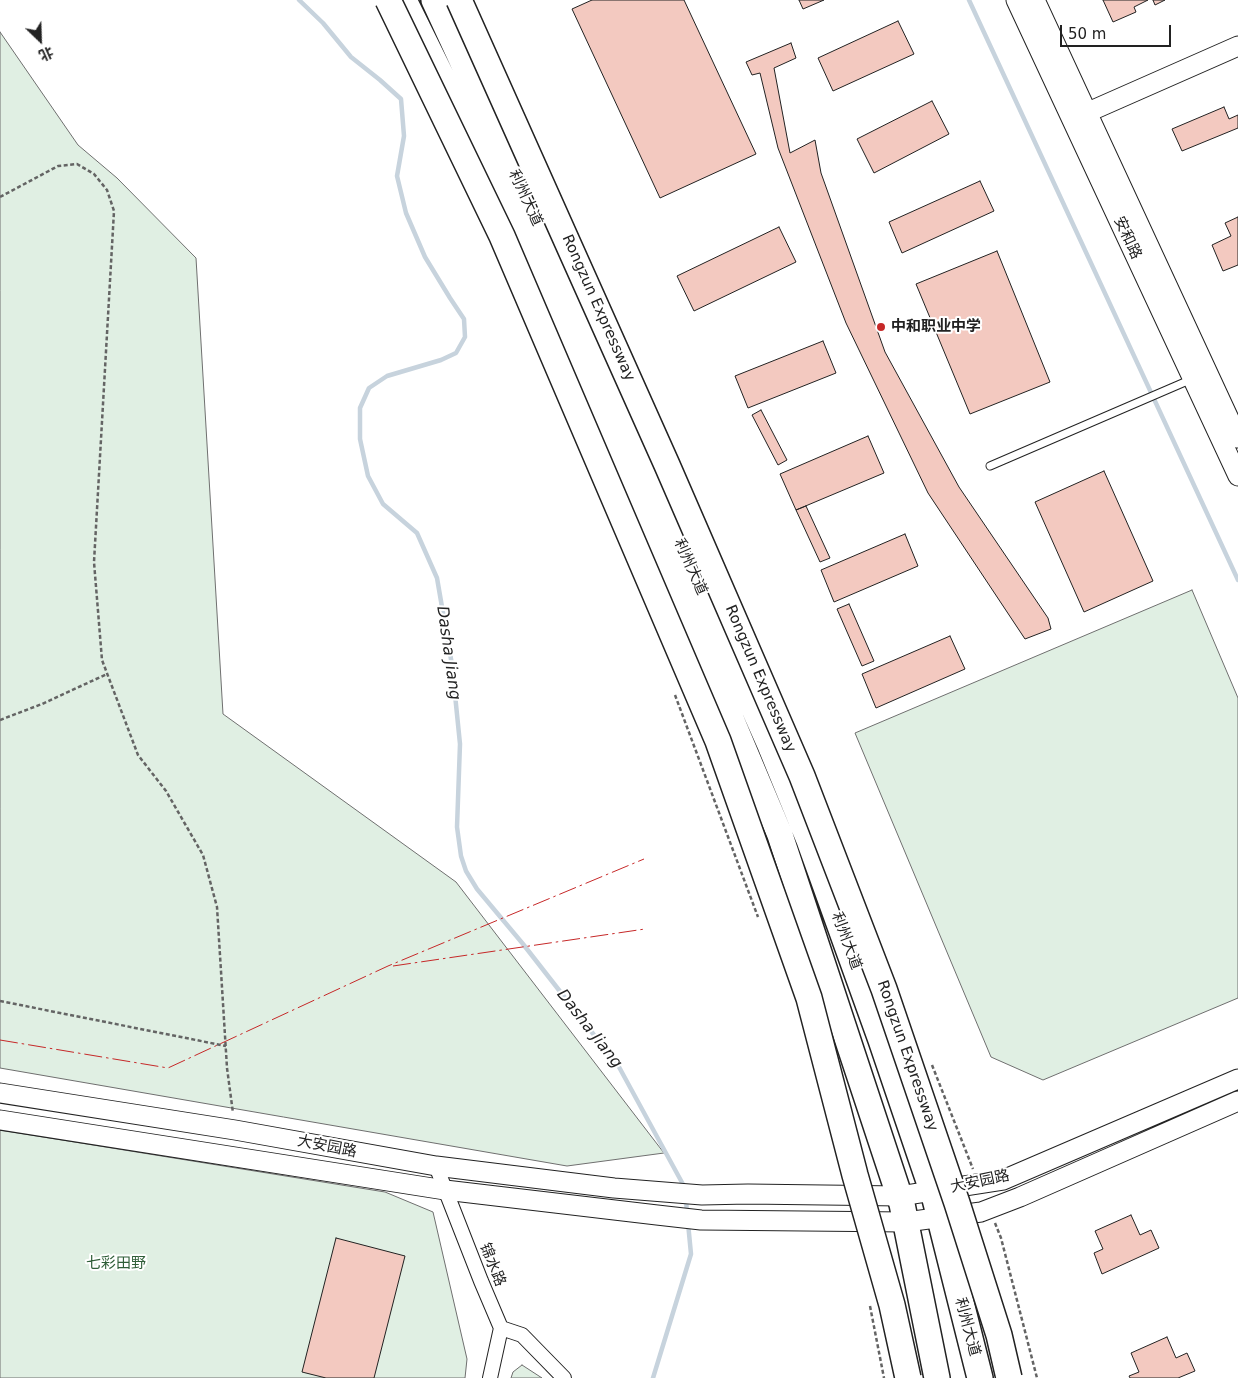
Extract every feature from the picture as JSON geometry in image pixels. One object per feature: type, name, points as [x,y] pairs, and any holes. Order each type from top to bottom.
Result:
[{"type":"highway","points":[[388,0],[502,236],[718,741],[809,998],[855,1175],[892,1305],[908,1378]]},
{"type":"highway","name":"利州大道","points":[[404,0],[534,263],[663,557],[780,835],[900,1196],[937,1378]]},
{"type":"highway","name":"利州大道","points":[[434,0],[579,314],[766,736],[802,822],[881,1040],[932,1192],[980,1378]]},
{"type":"highway","name":"Rongzun Expressway","points":[[459,0],[667,464],[802,776],[884,989],[958,1203],[999,1335],[1009,1378]]},
{"type":"street","name":"安和路","points":[[1016,0],[1080,116],[1238,438]]},
{"type":"street","name":"安和路","points":[[1036,0],[1080,116],[1193,379],[1238,476]]},
{"type":"street","points":[[1080,116],[1238,46]]},
{"type":"street","name":"大安园路","points":[[0,1093],[235,1130],[436,1166],[614,1188],[702,1194],[900,1196],[1003,1180],[1238,1079]]},
{"type":"street","points":[[0,1120],[445,1190],[701,1220],[906,1222],[981,1212],[1238,1101]]},
{"type":"street","name":"锦水路","points":[[436,1166],[480,1282],[501,1328]]},
{"type":"street","points":[[490,1378],[501,1328],[522,1335],[564,1378]]},
{"type":"lane","points":[[990,466],[1193,379]]},
{"type":"path","points":[[0,197],[58,166],[76,164],[94,174],[107,190],[114,211],[94,562],[102,660],[138,755],[166,791],[203,855],[217,907],[227,1068],[235,1130]]},
{"type":"path","points":[[0,720],[42,704],[107,674]]},
{"type":"path","points":[[673,689],[760,922]]},
{"type":"path","points":[[0,1001],[226,1046]]},
{"type":"path","points":[[870,1306],[884,1378]]},
{"type":"green space","points":[[0,32],[78,145],[117,178],[196,258],[223,714],[456,882],[664,1153],[567,1166],[0,1068]]},
{"type":"green space","points":[[1192,590],[1238,698],[1238,998],[1043,1080],[991,1057],[855,733]]},
{"type":"green space","name":"七彩田野","points":[[0,1130],[385,1192],[433,1212],[467,1359],[465,1378],[0,1378]]},
{"type":"green space","points":[[522,1365],[542,1378],[511,1378],[513,1372]]},
{"type":"building","points":[[592,0],[684,0],[756,154],[660,198],[572,9]]},
{"type":"building","points":[[799,0],[824,0],[803,9]]},
{"type":"building","points":[[1103,0],[1148,0],[1134,7],[1136,12],[1113,22]]},
{"type":"building","points":[[1153,0],[1165,0],[1155,5]]},
{"type":"building","points":[[898,21],[914,54],[833,91],[818,58]]},
{"type":"building","points":[[791,43],[796,58],[774,68],[790,153],[815,140],[821,173],[885,352],[959,487],[1048,618],[1051,629],[1025,639],[928,493],[846,323],[778,148],[760,73],[752,75],[746,62]]},
{"type":"building","points":[[932,101],[949,134],[874,173],[857,139]]},
{"type":"building","points":[[1224,107],[1229,119],[1238,115],[1238,128],[1182,151],[1172,129]]},
{"type":"building","points":[[980,181],[994,211],[902,253],[889,222]]},
{"type":"building","points":[[1238,217],[1238,265],[1223,271],[1212,245],[1231,236],[1225,223]]},
{"type":"building","points":[[779,227],[796,262],[694,311],[677,276]]},
{"type":"building","points":[[997,251],[1050,382],[970,414],[916,284]]},
{"type":"building","points":[[823,341],[836,373],[748,408],[735,376]]},
{"type":"building","points":[[761,410],[787,460],[778,465],[752,415]]},
{"type":"building","points":[[868,436],[884,473],[796,510],[780,474]]},
{"type":"building","points":[[1104,471],[1153,581],[1084,612],[1035,502]]},
{"type":"building","points":[[806,506],[830,558],[820,562],[796,510]]},
{"type":"building","points":[[905,534],[918,566],[834,602],[821,570]]},
{"type":"building","points":[[849,604],[874,661],[862,666],[837,609]]},
{"type":"building","points":[[950,636],[965,669],[876,708],[862,674]]},
{"type":"building","points":[[1131,1215],[1140,1235],[1151,1230],[1159,1248],[1102,1274],[1094,1253],[1103,1249],[1095,1231]]},
{"type":"building","points":[[336,1238],[405,1256],[374,1378],[326,1378],[302,1372]]},
{"type":"building","points":[[1167,1337],[1176,1358],[1187,1353],[1195,1371],[1178,1378],[1130,1378],[1129,1376],[1139,1372],[1131,1353]]},
{"type":"waterway","name":"Dasha Jiang","points":[[299,0],[323,23],[351,57],[401,99],[404,136],[397,176],[406,213],[425,257],[464,319],[465,337],[456,353],[441,360],[387,376],[369,388],[360,408],[360,439],[368,476],[383,504],[417,533],[437,578],[452,665],[460,744],[457,827],[461,856],[466,871],[477,889],[523,944],[619,1067],[685,1188]]},
{"type":"waterway","points":[[969,0],[1238,580]]},
{"type":"waterway","name":"Dasha Jiang","points":[[686,1198],[687,1215]]},
{"type":"waterway","name":"Dasha Jiang","points":[[653,1378],[691,1254],[688,1223]]},
{"type":"power","points":[[0,1040],[168,1068],[388,966],[644,859]]},
{"type":"power","points":[[393,966],[645,929]]},
{"type":"place","name":"中和职业中学","points":[[881,327]]}]
